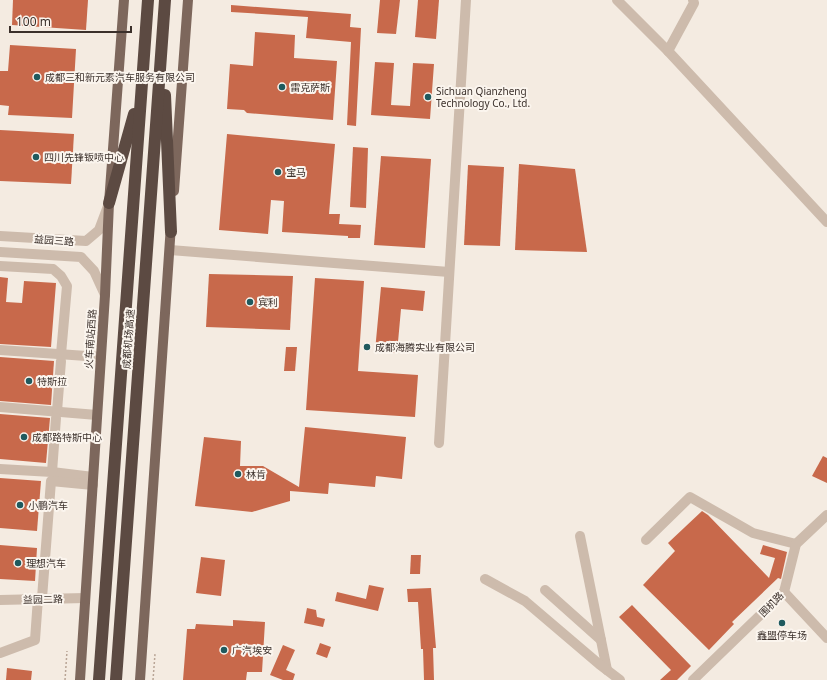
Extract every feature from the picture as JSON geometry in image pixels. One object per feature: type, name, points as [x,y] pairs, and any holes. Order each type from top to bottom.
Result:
[{"type":"highway","name":"成都机场高速","points":[[99,680],[148,0]]},
{"type":"highway","name":"成都机场高速","points":[[116,680],[165,0]]},
{"type":"highway","points":[[162,36],[171,232]]},
{"type":"highway","points":[[109,203],[141,88]]},
{"type":"main road","name":"火车南站西路","points":[[80,680],[105,295],[109,203],[124,0]]},
{"type":"main road","points":[[140,680],[188,0]]},
{"type":"street","points":[[439,443],[466,0]]},
{"type":"street","points":[[617,0],[668,50],[827,222]]},
{"type":"street","points":[[668,50],[694,3],[693,0]]},
{"type":"street","name":"益园三路","points":[[0,236],[86,242],[99,230],[109,203]]},
{"type":"street","points":[[170,250],[449,272]]},
{"type":"street","name":"益园三路","points":[[0,252],[81,257],[94,270],[105,295]]},
{"type":"street","points":[[0,266],[53,269],[61,276],[67,286],[52,472]]},
{"type":"street","points":[[0,350],[61,357],[101,357]]},
{"type":"street","points":[[0,407],[56,414],[97,415]]},
{"type":"street","points":[[0,469],[52,472],[93,481]]},
{"type":"street","points":[[0,653],[35,640],[51,481],[93,481]]},
{"type":"street","points":[[646,540],[690,497],[753,533],[796,544],[827,515]]},
{"type":"street","points":[[580,536],[607,670]]},
{"type":"street","name":"围机路","points":[[693,680],[784,592],[796,544]]},
{"type":"street","points":[[484,579],[525,601],[620,680]]},
{"type":"street","points":[[545,590],[601,640]]},
{"type":"street","points":[[784,592],[827,638]]},
{"type":"street","name":"益园二路","points":[[0,600],[86,598]]},
{"type":"path","points":[[65,680],[67,650]]},
{"type":"path","points":[[153,680],[155,654]]},
{"type":"building","points":[[13,0],[88,0],[86,30],[12,25]]},
{"type":"building","points":[[380,0],[400,0],[396,34],[377,33]]},
{"type":"building","points":[[418,0],[439,0],[436,39],[415,37]]},
{"type":"building","points":[[231,5],[351,14],[350,27],[361,28],[356,126],[347,125],[351,42],[306,38],[308,17],[231,12]]},
{"type":"building","name":"雷克萨斯","points":[[255,32],[295,35],[294,58],[337,61],[333,120],[247,113],[244,110],[227,109],[230,64],[253,66]]},
{"type":"building","name":"成都三和新元素汽车服务有限公司","points":[[10,45],[76,49],[72,118],[8,115],[9,106],[0,105],[0,71],[8,71]]},
{"type":"building","points":[[375,62],[394,63],[391,105],[410,106],[413,63],[434,64],[430,119],[371,115]]},
{"type":"building","name":"四川先锋钣喷中心","points":[[0,130],[74,134],[71,184],[0,181]]},
{"type":"building","name":"宝马","points":[[227,134],[335,144],[329,214],[340,214],[339,224],[361,225],[360,238],[282,232],[284,201],[271,200],[268,234],[219,230]]},
{"type":"building","points":[[353,147],[368,148],[366,208],[350,207]]},
{"type":"building","points":[[381,156],[431,159],[425,248],[374,245]]},
{"type":"building","points":[[519,164],[575,169],[587,252],[515,250]]},
{"type":"building","points":[[468,165],[504,167],[500,246],[464,245]]},
{"type":"building","name":"宾利","points":[[209,274],[293,276],[290,330],[206,327]]},
{"type":"building","points":[[0,277],[8,278],[6,302],[22,303],[24,281],[56,283],[51,347],[0,344]]},
{"type":"building","points":[[315,278],[364,281],[358,371],[418,375],[415,417],[306,410]]},
{"type":"building","points":[[381,287],[425,291],[423,311],[401,309],[397,353],[375,351]]},
{"type":"building","points":[[286,347],[297,347],[295,371],[284,371]]},
{"type":"building","name":"特斯拉","points":[[0,357],[54,361],[51,405],[0,401]]},
{"type":"building","name":"成都路特斯中心","points":[[0,414],[50,418],[46,463],[0,459]]},
{"type":"building","points":[[305,427],[406,437],[402,479],[376,476],[375,487],[329,483],[328,494],[290,491],[290,501],[252,512],[195,506],[204,437],[241,441],[240,466],[263,466],[299,487]]},
{"type":"building","points":[[823,456],[827,458],[827,483],[812,476]]},
{"type":"building","name":"小鹏汽车","points":[[0,478],[41,481],[37,531],[0,528]]},
{"type":"building","points":[[702,511],[708,515],[769,578],[775,558],[760,554],[763,545],[787,552],[781,579],[778,578],[732,622],[734,624],[709,650],[643,585],[675,551],[668,543]]},
{"type":"building","name":"理想汽车","points":[[0,545],[37,548],[35,581],[0,579]]},
{"type":"building","points":[[411,555],[421,555],[420,574],[410,574]]},
{"type":"building","points":[[201,557],[225,560],[221,596],[196,593]]},
{"type":"building","points":[[369,585],[384,588],[378,611],[335,601],[337,592],[366,599]]},
{"type":"building","points":[[431,588],[436,648],[433,648],[434,680],[424,680],[423,649],[421,649],[418,602],[408,602],[407,589]]},
{"type":"building","points":[[632,605],[691,666],[677,680],[660,680],[671,670],[619,617]]},
{"type":"building","points":[[307,608],[316,610],[317,617],[325,619],[323,627],[304,623]]},
{"type":"building","name":"广汽埃安","points":[[233,620],[265,622],[262,672],[247,672],[246,680],[183,680],[187,629],[195,629],[196,624],[233,626]]},
{"type":"building","points":[[320,643],[331,647],[327,658],[316,654]]},
{"type":"building","points":[[283,645],[295,650],[286,670],[295,674],[293,680],[283,680],[270,675]]},
{"type":"building","points":[[7,668],[32,671],[31,680],[6,680]]},
{"type":"place","name":"成都三和新元素汽车服务有限公司","points":[[37,77]]},
{"type":"place","name":"雷克萨斯","points":[[282,87]]},
{"type":"place","name":"Sichuan Qianzheng Technology Co., Ltd.","points":[[428,97]]},
{"type":"place","name":"四川先锋钣喷中心","points":[[36,157]]},
{"type":"place","name":"宝马","points":[[278,172]]},
{"type":"place","name":"宾利","points":[[250,302]]},
{"type":"place","name":"成都海腾实业有限公司","points":[[367,347]]},
{"type":"place","name":"特斯拉","points":[[29,381]]},
{"type":"place","name":"成都路特斯中心","points":[[24,437]]},
{"type":"place","name":"林肯","points":[[238,474]]},
{"type":"place","name":"小鹏汽车","points":[[20,505]]},
{"type":"place","name":"理想汽车","points":[[18,563]]},
{"type":"place","name":"鑫盟停车场","points":[[782,623]]},
{"type":"place","name":"广汽埃安","points":[[224,650]]}]
